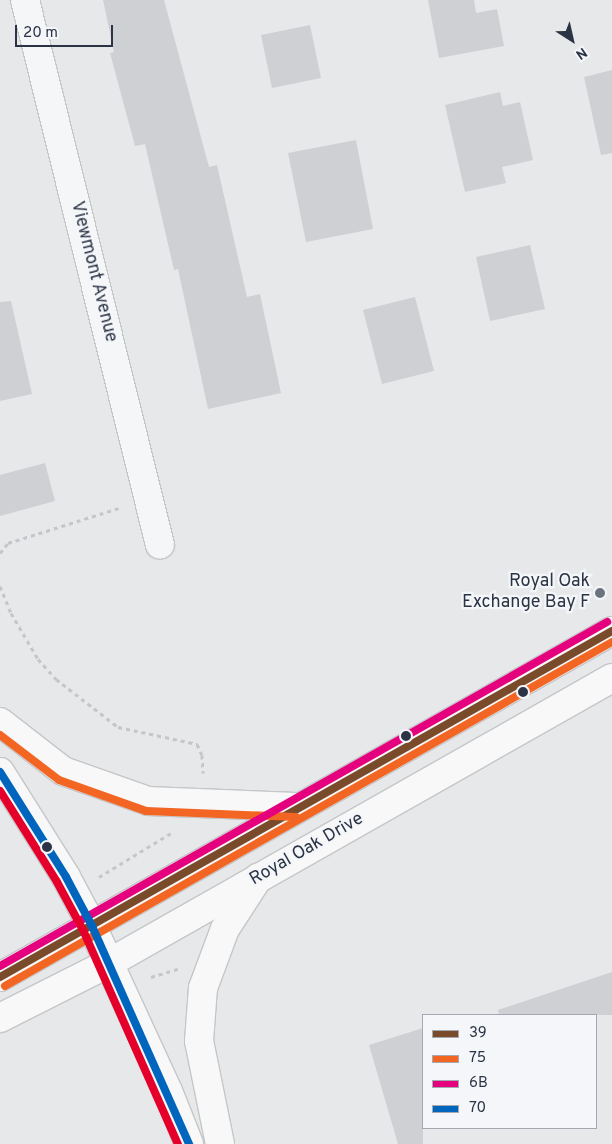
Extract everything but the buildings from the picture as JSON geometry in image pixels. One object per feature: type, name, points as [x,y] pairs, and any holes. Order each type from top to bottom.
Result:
[{"type":"main road","points":[[8,973],[296,807],[612,631]]},
{"type":"main road","name":"Royal Oak Drive","points":[[0,1018],[109,963],[608,682]]},
{"type":"main road","points":[[0,722],[63,771],[148,801],[296,807]]},
{"type":"main road","points":[[0,772],[66,877],[92,926],[189,1144]]},
{"type":"main road","points":[[220,1144],[199,1041],[203,988],[226,929],[258,878]]},
{"type":"street","name":"Viewmont Avenue","points":[[25,0],[160,545]]},
{"type":"path","points":[[0,553],[8,543],[148,498]]},
{"type":"path","points":[[0,586],[11,613],[38,659],[56,680],[118,727],[197,744],[202,755],[204,783]]},
{"type":"path","points":[[104,874],[180,828]]},
{"type":"path","points":[[144,979],[189,966]]},
{"type":"transit line","name":"6B","points":[[0,966],[607,622]]},
{"type":"transit line","name":"39","points":[[0,977],[612,631]]},
{"type":"transit line","name":"75","points":[[5,986],[612,642]]},
{"type":"transit line","name":"75","points":[[0,735],[59,780],[146,811],[296,817]]},
{"type":"transit line","name":"70","points":[[0,772],[66,877],[92,926],[189,1144]]},
{"type":"transit line","points":[[0,791],[57,882],[83,930],[178,1144]]},
{"type":"place","name":"Royal Oak Exchange Bay F","points":[[600,593]]}]
